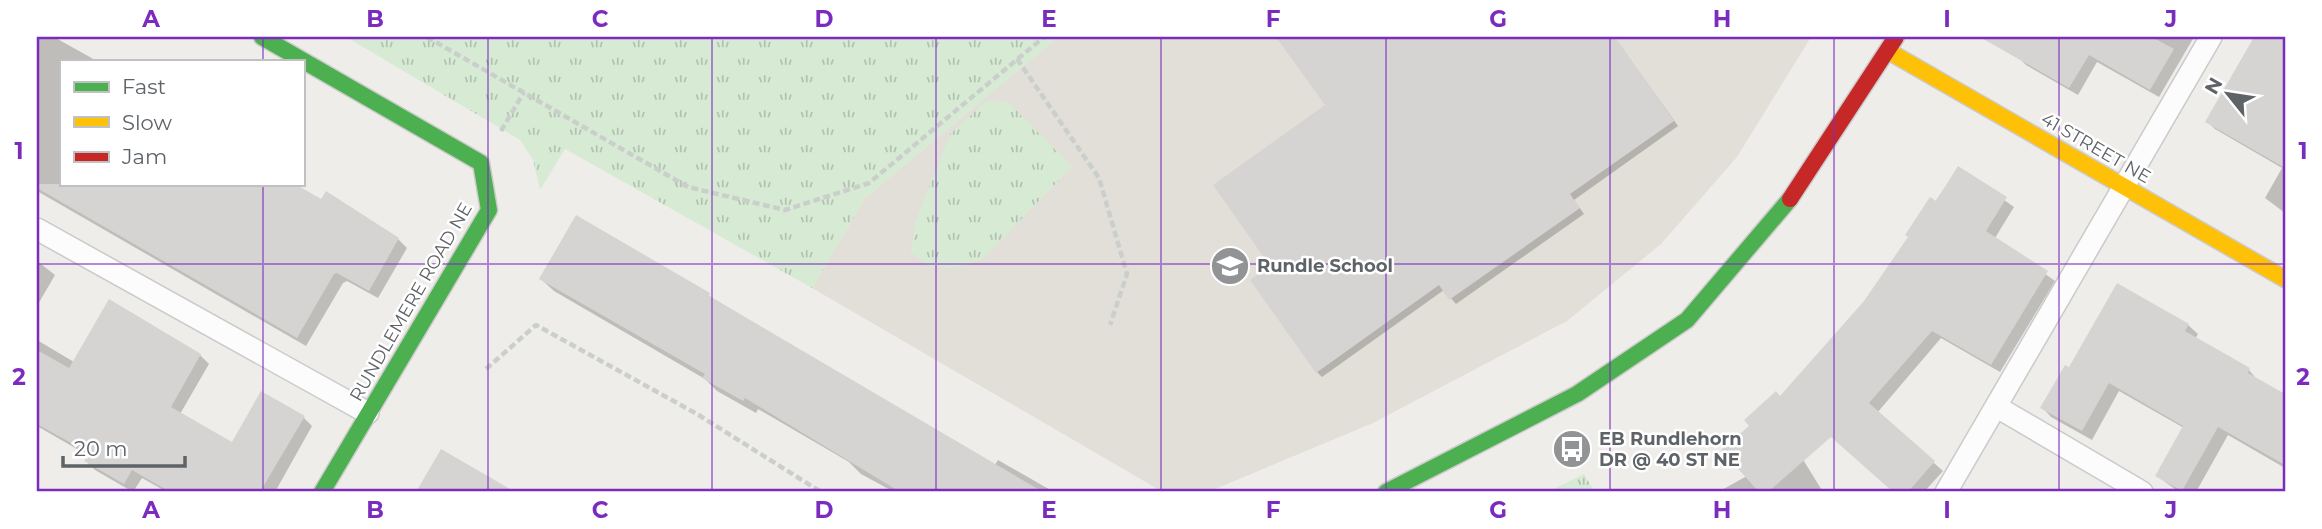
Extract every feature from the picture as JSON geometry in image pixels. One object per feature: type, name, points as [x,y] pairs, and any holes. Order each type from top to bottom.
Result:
[{"type":"street","name":"RUNDLEMERE ROAD NE","points":[[262,37],[302,60]]},
{"type":"street","name":"41 STREET NE","points":[[1892,44],[2124,186],[2285,279]]},
{"type":"street","points":[[1386,492],[1577,394],[1687,320],[1790,199],[1892,44]]},
{"type":"street","name":"RUNDLEMERE ROAD NE","points":[[304,61],[481,163],[489,211],[322,492]]},
{"type":"lane","points":[[1945,492],[2211,37]]},
{"type":"lane","points":[[37,229],[368,413]]},
{"type":"lane","points":[[1997,407],[2142,492]]},
{"type":"path","points":[[427,37],[688,187],[785,210],[869,183],[1044,37]]},
{"type":"path","points":[[1017,59],[1099,178],[1127,274],[1110,325]]},
{"type":"path","points":[[486,369],[536,325],[697,414],[821,492]]},
{"type":"shaded area","name":"Rundle School","points":[[1058,37],[1811,37],[1737,157],[1661,244],[1567,321],[1373,423],[1208,492],[1158,492],[1156,488],[812,288],[865,198]]},
{"type":"green space","points":[[346,37],[1058,37],[865,198],[812,288],[565,149],[540,190],[533,160],[520,140]]},
{"type":"green space","points":[[988,100],[1008,102],[1072,167],[981,260],[954,268],[929,266],[911,252],[915,223],[950,134]]},
{"type":"green space","points":[[1584,474],[1595,492],[1547,492]]},
{"type":"building","points":[[1276,37],[1615,37],[1674,121],[1570,194],[1580,208],[1449,300],[1439,285],[1316,373],[1250,280],[1270,266],[1213,185],[1325,105]]},
{"type":"building","points":[[1980,37],[2152,37],[2174,49],[2150,90],[2089,55],[2069,88]]},
{"type":"building","points":[[2254,37],[2285,37],[2285,168],[2205,122]]},
{"type":"building","points":[[1958,166],[2007,197],[1986,231],[2048,271],[1991,365],[1932,331],[1869,403],[1935,461],[1908,492],[1893,492],[1831,437],[1768,492],[1759,492],[1721,450],[1749,426],[1744,420],[1776,391],[1780,396],[1864,301],[1908,237],[1905,235],[1930,197],[1936,201]]},
{"type":"building","points":[[37,184],[298,186],[321,199],[326,191],[399,238],[369,291],[337,273],[334,274],[297,338],[37,188]]},
{"type":"building","points":[[576,215],[1043,492],[900,492],[745,398],[743,401],[702,378],[705,374],[539,279]]},
{"type":"building","points":[[2117,283],[2189,324],[2185,331],[2250,368],[2248,373],[2285,394],[2285,465],[2218,427],[2182,491],[2155,476],[2183,426],[2109,383],[2082,431],[2040,408],[2065,365],[2069,367]]},
{"type":"building","points":[[109,299],[201,354],[171,407],[232,442],[261,391],[305,416],[260,492],[170,492],[132,470],[124,484],[84,461],[89,453],[37,424],[37,350],[69,368]]},
{"type":"building","points":[[441,449],[515,492],[416,492]]},
{"type":"traffic: fast","points":[[262,37],[302,60]]},
{"type":"traffic: fast","points":[[304,61],[481,163],[489,210],[322,492]]},
{"type":"traffic: fast","points":[[1386,492],[1577,394],[1687,320],[1790,199]]},
{"type":"traffic: slow","points":[[1888,51],[2285,279]]},
{"type":"traffic: jam","points":[[1790,199],[1896,37]]},
{"type":"place","name":"Rundle School","points":[[1230,266]]},
{"type":"place","name":"EB Rundlehorn DR @ 40 ST NE","points":[[1572,449]]}]
